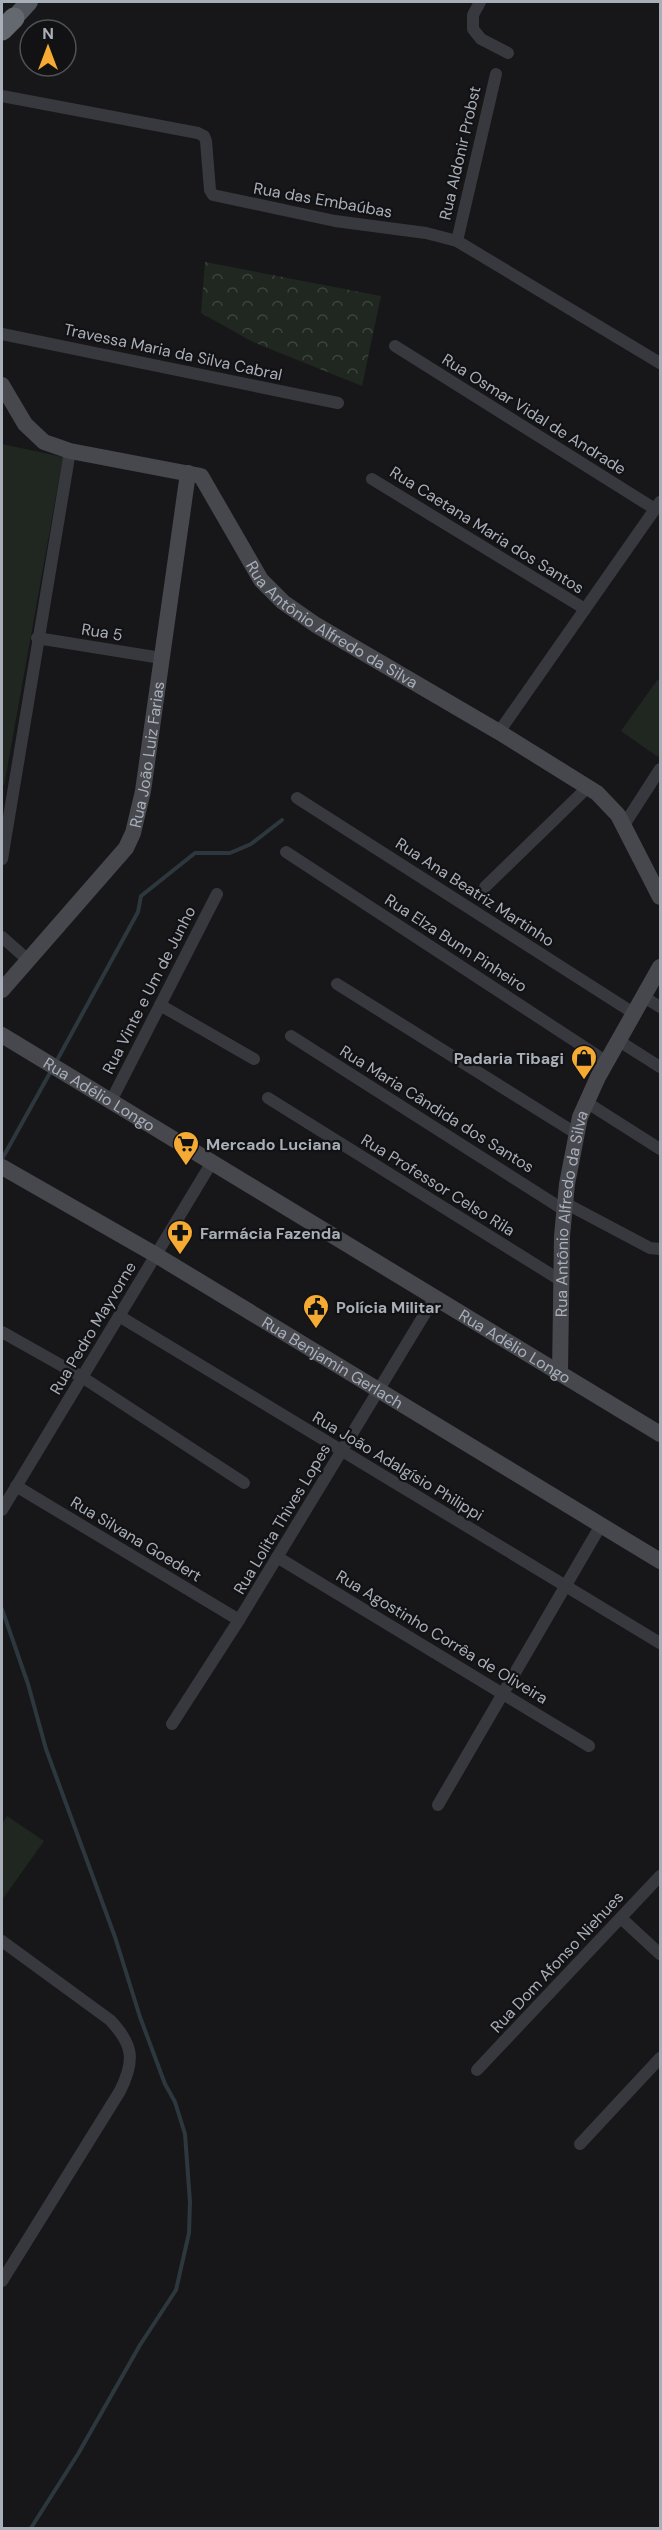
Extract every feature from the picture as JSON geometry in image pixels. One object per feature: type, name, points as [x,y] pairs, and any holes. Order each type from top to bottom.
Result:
[{"type":"main road","points":[[6,27],[29,2]]},
{"type":"street","points":[[480,2],[473,15],[473,29],[481,39],[508,52]]},
{"type":"street","name":"Rua Aldonir Probst","points":[[457,241],[496,74]]},
{"type":"street","name":"Rua das Embaúbas","points":[[2,96],[198,133],[204,136],[206,141],[210,190],[218,198],[335,221],[426,233],[457,241],[660,363]]},
{"type":"street","name":"Travessa Maria da Silva Cabral","points":[[2,334],[338,403]]},
{"type":"street","name":"Rua Osmar Vidal de Andrade","points":[[395,346],[658,505]]},
{"type":"street","points":[[2,385],[31,431],[44,442],[70,451],[188,472]]},
{"type":"street","points":[[2,860],[70,451]]},
{"type":"street","name":"Rua João Luiz Farias","points":[[2,990],[115,862],[133,833],[143,791],[188,472]]},
{"type":"street","name":"Rua Antônio Alfredo da Silva","points":[[188,472],[201,476],[256,572],[283,602],[316,625],[588,787],[613,808],[660,897]]},
{"type":"street","name":"Rua Caetana Maria dos Santos","points":[[372,478],[585,609]]},
{"type":"street","points":[[499,732],[658,505]]},
{"type":"street","name":"Rua 5","points":[[38,638],[161,658]]},
{"type":"street","points":[[624,825],[660,769]]},
{"type":"street","points":[[485,887],[588,787]]},
{"type":"street","name":"Rua Ana Beatriz Martinho","points":[[297,798],[635,1014]]},
{"type":"street","name":"Rua Elza Bunn Pinheiro","points":[[286,852],[608,1062]]},
{"type":"street","name":"Rua Vinte e Um de Junho","points":[[111,1101],[217,894]]},
{"type":"street","points":[[2,937],[28,960]]},
{"type":"street","name":"Rua Antônio Alfredo da Silva","points":[[560,1373],[560,1280],[564,1206],[577,1134],[586,1102],[660,969]]},
{"type":"street","points":[[337,984],[577,1134]]},
{"type":"street","points":[[644,998],[660,1007]]},
{"type":"street","points":[[160,1005],[254,1059]]},
{"type":"street","name":"Rua Adélio Longo","points":[[2,1035],[660,1434]]},
{"type":"street","name":"Rua Maria Cândida dos Santos","points":[[291,1036],[564,1206],[650,1248],[660,1249]]},
{"type":"street","points":[[619,1041],[660,1067]]},
{"type":"street","name":"Rua Professor Celso Rila","points":[[268,1098],[560,1280]]},
{"type":"street","points":[[586,1102],[660,1149]]},
{"type":"street","name":"Rua Pedro Mayvorne","points":[[2,1510],[212,1162]]},
{"type":"street","name":"Rua Benjamin Gerlach","points":[[6,1169],[156,1255],[660,1561]]},
{"type":"street","name":"Rua Lolita Thives Lopes","points":[[172,1724],[239,1620],[435,1297]]},
{"type":"street","name":"Rua João Adalgísio Philippi","points":[[119,1316],[660,1643]]},
{"type":"street","points":[[2,1332],[82,1377],[244,1483]]},
{"type":"street","name":"Rua Silvana Goedert","points":[[16,1486],[239,1620]]},
{"type":"street","points":[[438,1806],[601,1525]]},
{"type":"street","name":"Rua Agostinho Corrêa de Oliveira","points":[[277,1557],[589,1746]]},
{"type":"street","name":"Rua Dom Afonso Niehues","points":[[477,2070],[660,1876]]},
{"type":"street","points":[[621,1918],[660,1954]]},
{"type":"street","points":[[2,1941],[110,2020],[123,2034],[130,2050],[129,2072],[120,2091],[2,2281]]},
{"type":"street","points":[[580,2144],[660,2058]]},
{"type":"green space","points":[[205,262],[381,296],[362,386],[253,342],[201,313]]},
{"type":"green space","points":[[2,444],[63,457],[4,786],[2,784]]},
{"type":"green space","points":[[658,679],[660,681],[660,753],[658,757],[621,731]]},
{"type":"green space","points":[[7,1816],[44,1841],[2,1900],[2,1824]]},
{"type":"waterway","points":[[56,1062],[138,912],[141,896],[195,853],[230,853],[251,844],[282,820]]},
{"type":"waterway","points":[[2,1159],[51,1071]]},
{"type":"waterway","points":[[2,1609],[28,1684],[46,1749],[115,1937],[140,2017],[165,2084],[175,2102],[185,2134],[190,2202],[189,2233],[176,2290],[140,2345],[78,2454],[31,2528]]},
{"type":"place","name":"Padaria Tibagi","points":[[584,1081]]},
{"type":"place","name":"Mercado Luciana","points":[[186,1167]]},
{"type":"place","name":"Farmácia Fazenda","points":[[180,1256]]},
{"type":"place","name":"Polícia Militar","points":[[316,1330]]}]
